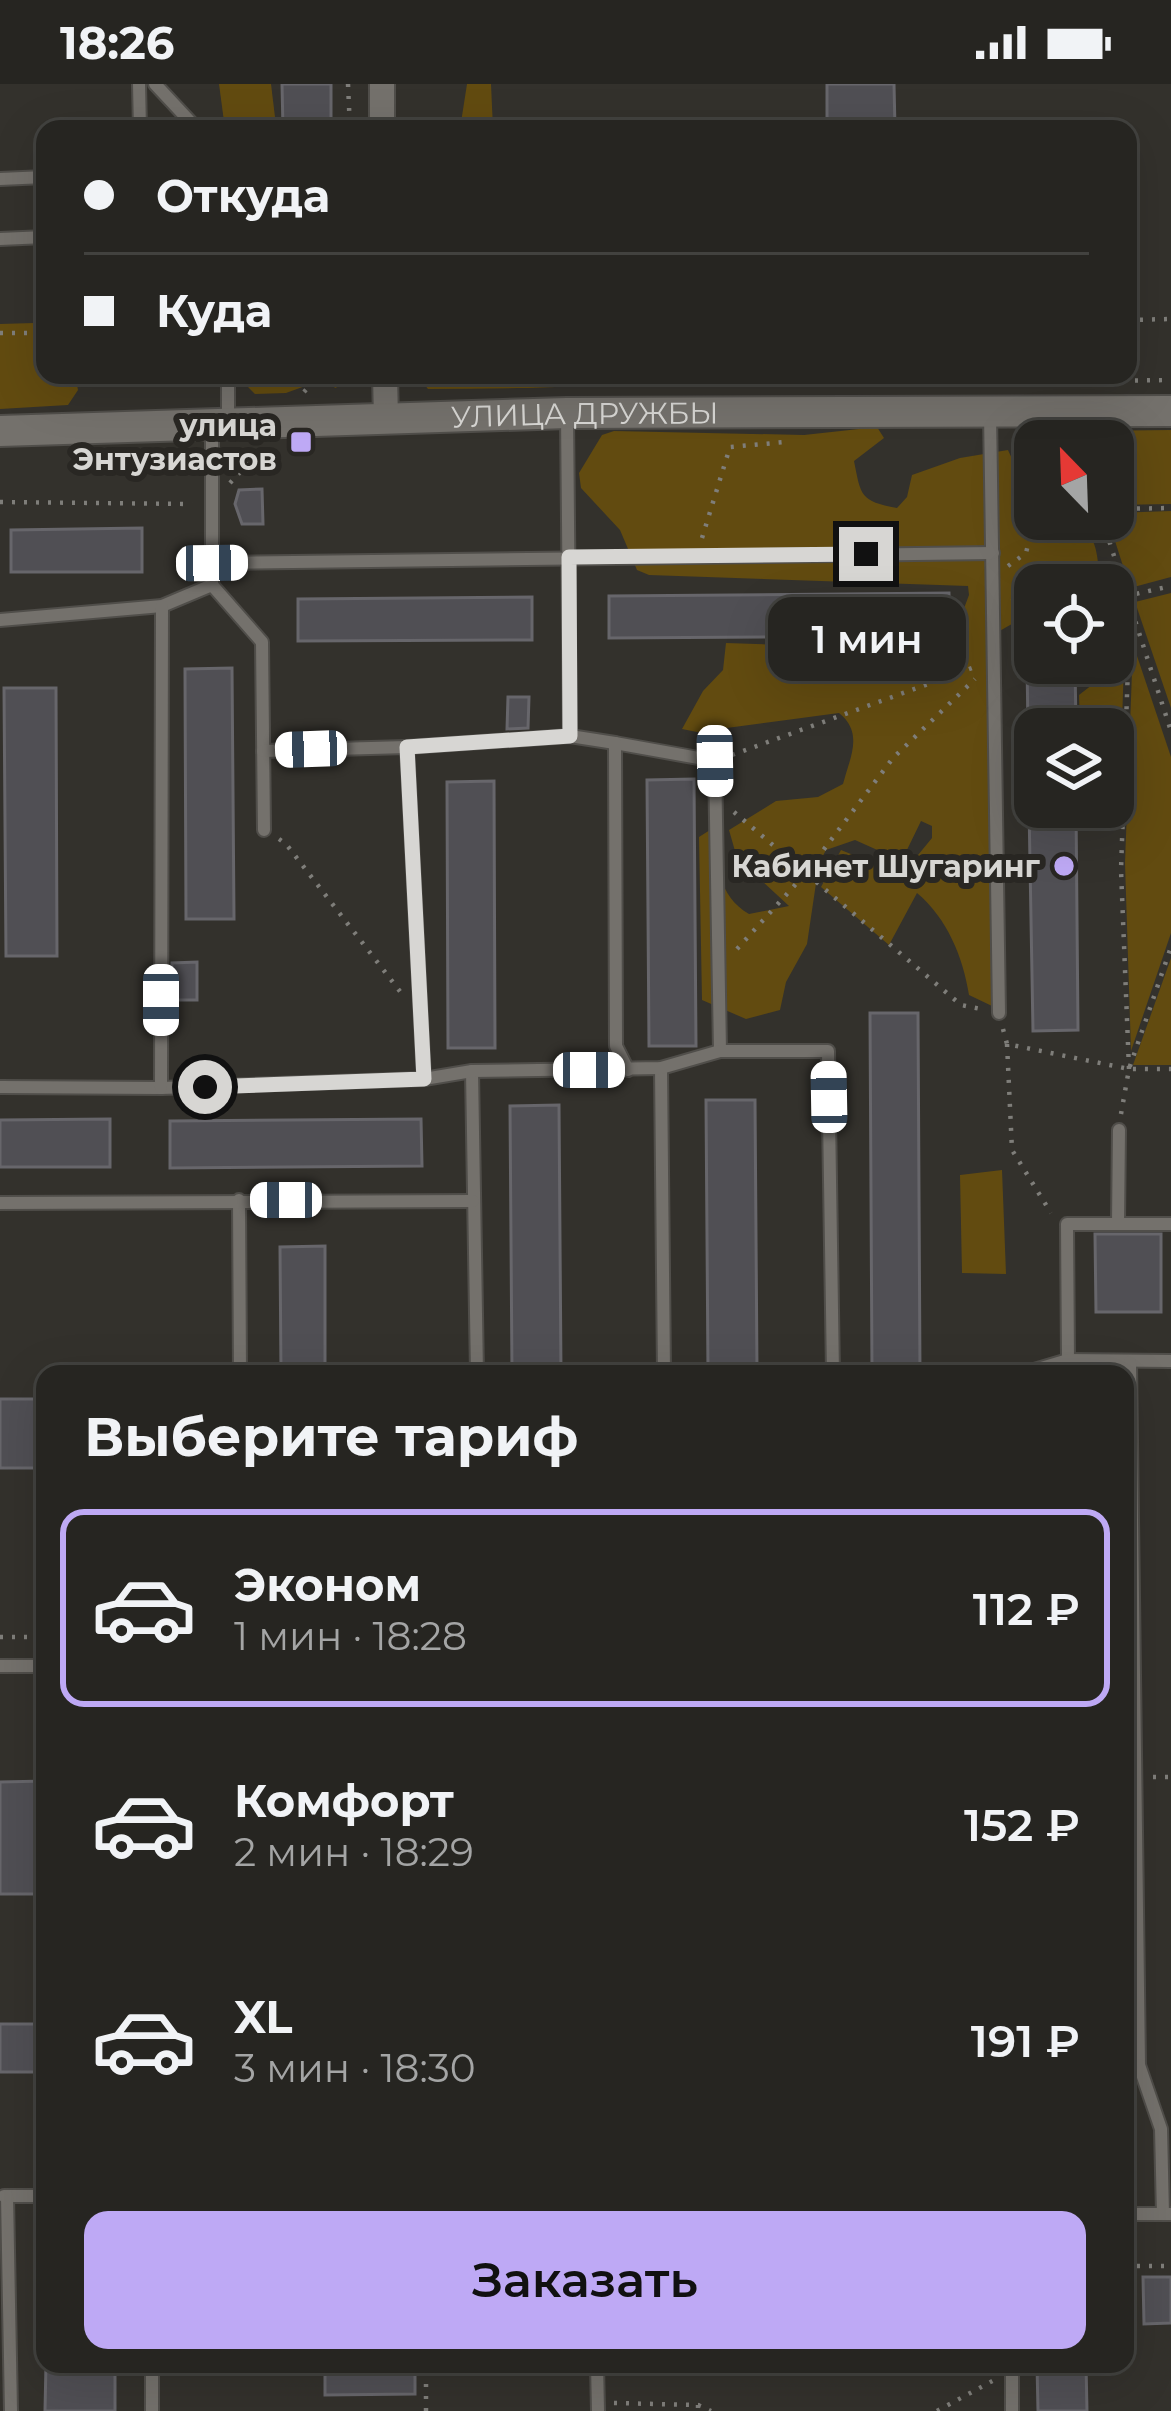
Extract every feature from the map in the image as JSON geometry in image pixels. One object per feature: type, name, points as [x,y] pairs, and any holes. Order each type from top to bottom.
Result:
[{"type":"street","points":[[382,84],[382,120]]},
{"type":"street","points":[[385,384],[386,419]]},
{"type":"street","name":"УЛИЦА ДРУЖБЫ","points":[[0,431],[567,412],[1171,411]]},
{"type":"lane","points":[[139,84],[140,120]]},
{"type":"lane","points":[[155,84],[189,120]]},
{"type":"lane","points":[[0,179],[36,177]]},
{"type":"lane","points":[[0,238],[36,237]]},
{"type":"lane","points":[[227,384],[212,504],[212,585],[262,642],[263,830]]},
{"type":"lane","points":[[567,412],[570,736]]},
{"type":"lane","points":[[990,412],[1000,1012]]},
{"type":"lane","points":[[212,563],[993,553]]},
{"type":"lane","points":[[0,620],[162,606],[212,585]]},
{"type":"lane","points":[[161,1088],[162,606]]},
{"type":"lane","points":[[263,751],[570,736],[715,761],[720,1051]]},
{"type":"lane","points":[[615,743],[616,1046],[628,1070]]},
{"type":"lane","points":[[407,747],[424,1079]]},
{"type":"lane","points":[[0,1087],[161,1088],[424,1079],[472,1071],[661,1068],[720,1051],[828,1051],[832,1365]]},
{"type":"lane","points":[[661,1068],[664,1365]]},
{"type":"lane","points":[[472,1071],[477,1365]]},
{"type":"lane","points":[[1118,1223],[1119,1130]]},
{"type":"lane","points":[[239,1200],[240,1365]]},
{"type":"lane","points":[[0,1203],[473,1201]]},
{"type":"lane","points":[[1068,1360],[1067,1224],[1171,1224]]},
{"type":"lane","points":[[1051,1365],[1068,1360],[1171,1361]]},
{"type":"lane","points":[[0,1666],[36,1666]]},
{"type":"lane","points":[[1134,2069],[1161,2129],[1167,2214],[1134,2214]]},
{"type":"lane","points":[[11,2411],[4,2195],[36,2196]]},
{"type":"lane","points":[[152,2373],[152,2411]]},
{"type":"lane","points":[[597,2373],[598,2407]]},
{"type":"lane","points":[[1012,2373],[1012,2411]]},
{"type":"path","points":[[348,84],[350,120]]},
{"type":"path","points":[[1137,320],[1171,319]]},
{"type":"path","points":[[0,333],[36,333]]},
{"type":"path","points":[[1137,381],[1171,380]]},
{"type":"path","points":[[697,555],[730,447],[796,440]]},
{"type":"path","points":[[0,502],[212,504]]},
{"type":"path","points":[[1134,509],[1171,508]]},
{"type":"path","points":[[994,576],[1027,553],[1030,540]]},
{"type":"path","points":[[1134,596],[1171,586]]},
{"type":"path","points":[[994,601],[1014,601]]},
{"type":"path","points":[[1134,620],[1171,731]]},
{"type":"path","points":[[715,761],[996,659]]},
{"type":"path","points":[[719,968],[806,873],[893,758],[996,659]]},
{"type":"path","points":[[1127,684],[1121,869],[1129,1069]]},
{"type":"path","points":[[716,796],[961,1005],[1000,1012],[1007,1044],[1012,1150],[1058,1224],[1067,1224]]},
{"type":"path","points":[[263,830],[286,844],[422,1021]]},
{"type":"path","points":[[1119,1130],[1129,1069],[1171,947]]},
{"type":"path","points":[[1007,1044],[1129,1069],[1171,1070]]},
{"type":"path","points":[[0,1637],[36,1637]]},
{"type":"path","points":[[1134,2266],[1171,2266]]},
{"type":"path","points":[[426,2373],[426,2411]]},
{"type":"path","points":[[938,2411],[1002,2373]]},
{"type":"path","points":[[598,2407],[711,2411]]},
{"type":"shaded area","points":[[219,84],[271,84],[273,120],[224,120]]},
{"type":"shaded area","points":[[467,84],[491,84],[493,120],[461,120]]},
{"type":"shaded area","points":[[34,323],[36,384],[77,384],[78,390],[68,405],[0,409],[0,324]]},
{"type":"shaded area","points":[[311,384],[286,393],[255,394],[248,387]]},
{"type":"shaded area","points":[[424,384],[619,384],[550,387],[428,389]]},
{"type":"shaded area","points":[[877,427],[884,438],[854,461],[864,495],[897,508],[907,497],[912,475],[960,458],[1008,450],[1014,463],[1014,540],[1092,540],[1097,553],[1098,564],[1014,564],[1014,623],[989,637],[992,1006],[969,995],[952,939],[917,893],[889,945],[821,887],[841,850],[915,880],[918,855],[932,838],[932,826],[921,821],[905,854],[893,857],[855,840],[826,850],[819,863],[807,944],[786,982],[780,1010],[746,1019],[702,1000],[699,837],[710,830],[720,878],[739,907],[749,914],[789,906],[737,858],[729,830],[776,801],[818,797],[843,784],[853,737],[839,713],[697,732],[682,729],[703,691],[723,670],[726,643],[948,651],[969,595],[968,586],[649,575],[637,570],[620,530],[581,488],[579,473],[602,435],[614,431],[804,435]]},
{"type":"shaded area","points":[[1134,430],[1171,430],[1171,504],[1134,505]]},
{"type":"shaded area","points":[[1171,511],[1171,577],[1134,587],[1134,564],[1122,564],[1115,540],[1134,540],[1134,512]]},
{"type":"shaded area","points":[[1171,593],[1171,708],[1135,602]]},
{"type":"shaded area","points":[[1134,647],[1171,757],[1171,933],[1131,1051],[1125,863],[1126,828],[1134,828]]},
{"type":"shaded area","points":[[1093,684],[1123,684],[1123,708],[1079,708],[1079,695]]},
{"type":"shaded area","points":[[1171,958],[1171,1065],[1133,1065]]},
{"type":"shaded area","points":[[1002,1170],[1006,1274],[962,1273],[960,1175]]},
{"type":"building","points":[[282,84],[331,84],[331,120],[283,120]]},
{"type":"building","points":[[827,84],[894,84],[895,120],[827,120]]},
{"type":"building","points":[[262,489],[263,524],[242,524],[235,504],[239,490]]},
{"type":"building","points":[[142,528],[142,572],[11,572],[11,530]]},
{"type":"building","points":[[949,593],[950,636],[609,638],[609,596]]},
{"type":"building","points":[[532,597],[532,640],[298,641],[298,599]]},
{"type":"building","points":[[232,668],[234,919],[186,919],[185,669]]},
{"type":"building","points":[[1027,684],[1075,684],[1076,708],[1028,708]]},
{"type":"building","points":[[4,688],[56,688],[57,956],[6,956]]},
{"type":"building","points":[[508,697],[529,697],[528,728],[507,729]]},
{"type":"building","points":[[694,779],[696,1046],[649,1046],[647,780]]},
{"type":"building","points":[[494,781],[495,1048],[448,1048],[447,782]]},
{"type":"building","points":[[1029,828],[1076,828],[1078,1030],[1033,1031]]},
{"type":"building","points":[[197,962],[197,1000],[172,1000],[172,963]]},
{"type":"building","points":[[870,1013],[918,1013],[920,1365],[872,1365]]},
{"type":"building","points":[[706,1100],[755,1100],[757,1365],[708,1365]]},
{"type":"building","points":[[559,1105],[561,1365],[512,1365],[510,1106]]},
{"type":"building","points":[[110,1119],[110,1167],[0,1167],[0,1120]]},
{"type":"building","points":[[421,1119],[422,1166],[170,1168],[170,1121]]},
{"type":"building","points":[[1095,1234],[1161,1234],[1161,1312],[1096,1312]]},
{"type":"building","points":[[325,1246],[325,1365],[281,1365],[280,1247]]},
{"type":"building","points":[[0,1399],[36,1399],[36,1468],[0,1468]]},
{"type":"building","points":[[36,1781],[36,1894],[0,1894],[0,1782]]},
{"type":"building","points":[[0,2024],[36,2024],[36,2072],[0,2072]]},
{"type":"building","points":[[1143,2277],[1171,2277],[1171,2323],[1144,2324]]},
{"type":"building","points":[[46,2373],[115,2373],[115,2411],[45,2411]]},
{"type":"building","points":[[325,2373],[415,2373],[415,2394],[325,2395]]},
{"type":"building","points":[[1037,2373],[1086,2373],[1087,2411],[1038,2411]]},
{"type":"place","name":"улица Энтузиастов","points":[[301,442]]},
{"type":"place","name":"Кабинет Шугаринг","points":[[1064,866]]},
{"type":"route","points":[[205,1087],[424,1079],[407,747],[570,736],[569,557],[866,554]]}]
